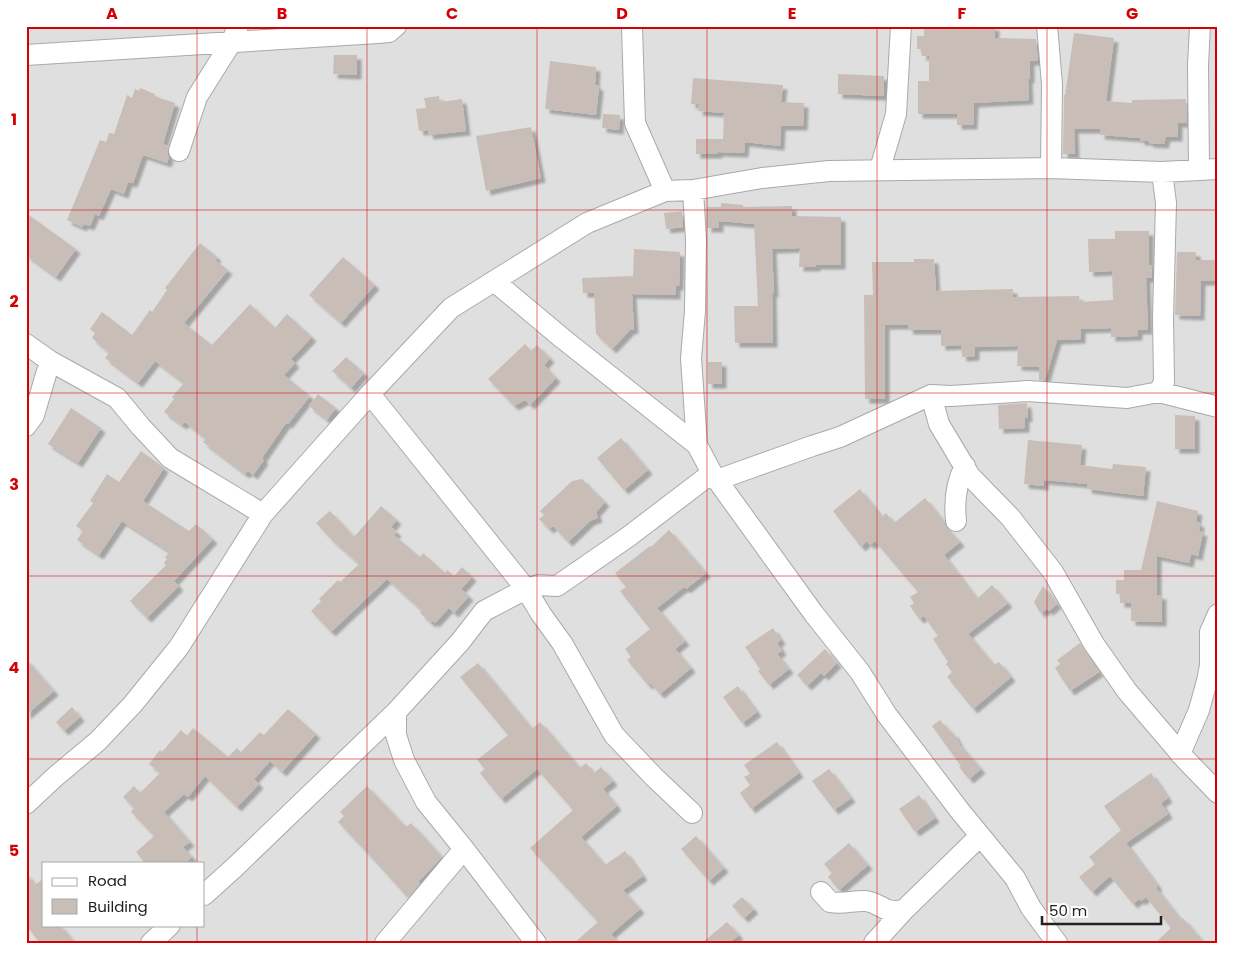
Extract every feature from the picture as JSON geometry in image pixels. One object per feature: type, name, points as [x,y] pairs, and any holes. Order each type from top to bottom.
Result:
[{"type":"street","points":[[26,55],[235,35],[378,33],[389,32],[396,26]]},
{"type":"street","points":[[632,26],[635,123],[665,191]]},
{"type":"street","points":[[880,169],[896,114],[901,26]]},
{"type":"street","points":[[1046,26],[1052,84],[1051,168]]},
{"type":"street","points":[[26,804],[56,776],[98,742],[139,697],[179,647],[263,514],[370,394],[451,308],[587,223],[665,191],[693,190],[762,178],[829,171],[1051,168],[1162,172],[1208,169],[1198,65],[1200,26]]},
{"type":"street","points":[[179,151],[197,97],[235,35]]},
{"type":"street","points":[[1159,392],[1164,382],[1166,202],[1162,172]]},
{"type":"street","points":[[693,190],[696,240],[695,312],[691,358],[697,445]]},
{"type":"street","points":[[494,281],[697,445],[714,476],[814,614],[860,672],[887,715],[980,836],[1015,878],[1031,908],[1058,943]]},
{"type":"street","points":[[26,344],[50,361],[117,398],[170,458],[263,514]]},
{"type":"street","points":[[26,426],[34,415],[50,361]]},
{"type":"street","points":[[205,894],[396,712],[460,642],[484,611],[526,589],[539,585],[557,586],[714,476],[840,437],[931,395],[951,396],[1028,391],[1126,398],[1159,392],[1218,406]]},
{"type":"street","points":[[370,394],[526,589],[541,614],[562,642],[614,735],[654,778],[692,812]]},
{"type":"street","points":[[931,395],[939,424],[970,476],[1010,517],[1053,572],[1094,644],[1127,691],[1180,754],[1218,794]]},
{"type":"street","points":[[956,521],[954,505],[960,477],[965,466]]},
{"type":"street","points":[[1180,754],[1199,710],[1210,665],[1210,632],[1218,614]]},
{"type":"street","points":[[396,712],[396,735],[404,760],[426,802],[536,943]]},
{"type":"street","points":[[874,943],[904,910],[980,836]]},
{"type":"street","points":[[385,943],[464,849]]},
{"type":"street","points":[[821,892],[830,902],[841,904],[853,901],[866,901],[878,904],[886,910],[894,912],[904,910]]},
{"type":"street","points":[[151,943],[169,926]]},
{"type":"shaded area","points":[[26,26],[1218,26],[1218,943],[26,943]]},
{"type":"building","points":[[995,26],[995,38],[1036,39],[1038,61],[1030,61],[1030,79],[1028,79],[1029,100],[974,103],[973,125],[957,125],[957,114],[918,114],[918,81],[929,81],[929,56],[922,56],[922,49],[917,49],[917,36],[924,36],[924,27]]},
{"type":"building","points":[[1074,33],[1114,38],[1106,101],[1132,103],[1132,100],[1186,99],[1187,123],[1178,123],[1178,137],[1166,137],[1164,144],[1149,143],[1148,141],[1140,141],[1140,138],[1100,135],[1101,129],[1074,129],[1075,154],[1063,154],[1064,95]]},
{"type":"building","points":[[334,55],[357,55],[357,75],[333,74]]},
{"type":"building","points":[[550,61],[596,67],[595,84],[599,87],[596,115],[545,109]]},
{"type":"building","points":[[838,74],[884,76],[884,96],[838,94]]},
{"type":"building","points":[[693,78],[783,85],[781,102],[804,103],[803,126],[781,126],[780,146],[745,142],[744,153],[718,152],[718,154],[696,154],[696,139],[723,139],[724,113],[698,111],[699,104],[691,104]]},
{"type":"building","points":[[140,88],[155,94],[154,96],[175,103],[163,144],[168,146],[167,153],[169,157],[167,163],[143,155],[133,183],[128,182],[124,194],[111,189],[99,216],[95,214],[90,226],[84,224],[82,227],[67,220],[100,140],[106,142],[109,133],[114,134],[127,95],[132,98],[135,89],[139,91]]},
{"type":"building","points":[[439,96],[440,102],[462,99],[466,131],[429,135],[428,130],[419,131],[416,109],[426,108],[424,98]]},
{"type":"building","points":[[603,114],[620,115],[619,130],[602,128]]},
{"type":"building","points":[[531,127],[541,178],[486,191],[476,136]]},
{"type":"building","points":[[721,203],[743,205],[743,207],[792,206],[792,216],[841,217],[841,265],[799,267],[800,248],[772,249],[774,293],[772,293],[773,343],[735,343],[734,306],[758,306],[754,224],[719,221],[719,228],[707,228],[707,207],[721,207]]},
{"type":"building","points":[[682,211],[683,227],[666,229],[664,213]]},
{"type":"building","points":[[26,213],[76,249],[56,277],[26,255]]},
{"type":"building","points":[[1115,231],[1149,231],[1149,265],[1152,265],[1152,278],[1146,278],[1148,330],[1138,330],[1138,336],[1111,337],[1111,328],[1081,329],[1081,339],[1057,340],[1045,380],[1039,380],[1039,367],[1017,366],[1018,346],[975,347],[975,356],[962,357],[961,345],[941,346],[941,330],[909,330],[908,325],[885,325],[885,399],[865,399],[864,295],[873,295],[872,262],[914,262],[914,259],[934,259],[936,291],[1013,289],[1013,297],[1079,296],[1080,302],[1113,300],[1112,271],[1089,272],[1088,239],[1115,239]]},
{"type":"building","points":[[200,243],[217,257],[215,260],[228,270],[184,323],[212,345],[250,304],[275,328],[287,314],[312,337],[291,359],[295,363],[284,375],[310,396],[288,424],[286,423],[262,458],[264,460],[253,475],[248,471],[245,474],[203,442],[206,439],[185,422],[182,425],[164,412],[174,399],[172,397],[184,383],[155,361],[138,383],[105,358],[109,353],[92,338],[95,333],[90,329],[102,312],[132,335],[150,310],[152,312],[167,290],[165,288]]},
{"type":"building","points":[[634,249],[680,252],[679,286],[676,286],[676,295],[632,294],[634,329],[630,330],[612,349],[596,334],[594,293],[583,293],[582,278],[633,276]]},
{"type":"building","points":[[1177,252],[1196,252],[1196,260],[1218,260],[1218,281],[1201,281],[1200,316],[1175,315]]},
{"type":"building","points":[[343,257],[375,285],[341,323],[309,295]]},
{"type":"building","points":[[525,344],[531,351],[537,345],[550,358],[544,365],[556,378],[530,405],[525,400],[514,406],[488,379]]},
{"type":"building","points":[[346,357],[364,373],[351,388],[332,371]]},
{"type":"building","points":[[708,362],[722,362],[722,384],[708,384]]},
{"type":"building","points":[[318,394],[336,408],[327,420],[309,406]]},
{"type":"building","points":[[1027,403],[1028,417],[1025,418],[1025,428],[999,429],[998,405]]},
{"type":"building","points":[[71,408],[101,428],[78,463],[48,444]]},
{"type":"building","points":[[1175,415],[1195,416],[1195,449],[1175,449]]},
{"type":"building","points":[[621,438],[648,470],[624,490],[597,458]]},
{"type":"building","points":[[1028,440],[1082,445],[1080,465],[1112,469],[1113,464],[1146,467],[1143,496],[1087,489],[1088,484],[1044,480],[1044,486],[1024,484]]},
{"type":"building","points":[[141,451],[164,468],[143,501],[189,531],[196,524],[213,539],[174,581],[179,586],[147,618],[130,601],[166,565],[164,563],[167,559],[165,557],[170,552],[122,521],[99,555],[77,540],[83,531],[76,526],[93,503],[90,501],[107,474],[119,482]]},
{"type":"building","points":[[582,479],[605,502],[596,512],[598,518],[590,521],[568,542],[553,526],[549,529],[539,519],[544,515],[540,511],[572,481]]},
{"type":"building","points":[[860,489],[882,517],[886,513],[894,523],[925,498],[960,542],[944,555],[977,599],[992,585],[1008,603],[968,634],[994,665],[999,662],[1011,677],[973,709],[947,677],[952,672],[946,664],[948,662],[933,639],[938,636],[924,616],[919,619],[910,606],[914,603],[910,597],[918,592],[875,541],[870,545],[867,541],[861,547],[833,511]]},
{"type":"building","points":[[1157,501],[1198,511],[1196,522],[1200,523],[1199,531],[1203,532],[1198,556],[1191,554],[1189,563],[1157,556],[1157,595],[1162,595],[1162,622],[1131,621],[1131,603],[1120,603],[1120,594],[1116,594],[1116,580],[1124,580],[1124,570],[1141,570]]},
{"type":"building","points":[[381,506],[397,520],[391,527],[397,532],[394,535],[420,557],[423,553],[445,573],[447,570],[454,576],[462,567],[472,577],[461,589],[469,596],[454,613],[449,608],[435,623],[433,621],[431,623],[420,613],[422,611],[387,579],[331,632],[311,611],[321,601],[319,599],[338,580],[340,582],[359,564],[316,523],[330,511],[354,537]]},
{"type":"building","points":[[669,530],[706,573],[657,608],[685,641],[675,649],[691,668],[660,694],[650,683],[648,685],[627,660],[631,657],[625,649],[650,629],[620,591],[626,587],[615,573],[651,547]]},
{"type":"building","points":[[1043,586],[1057,604],[1049,611],[1047,609],[1040,613],[1034,602]]},
{"type":"building","points":[[773,628],[781,640],[777,643],[782,651],[777,654],[789,669],[769,685],[758,671],[760,669],[745,647]]},
{"type":"building","points":[[1080,643],[1099,672],[1070,691],[1055,668],[1060,664],[1057,660]]},
{"type":"building","points":[[825,649],[837,663],[824,676],[821,673],[807,686],[797,675]]},
{"type":"building","points":[[26,659],[54,691],[26,715]]},
{"type":"building","points":[[478,663],[532,729],[540,722],[580,768],[586,763],[594,773],[601,767],[613,781],[603,789],[617,806],[581,837],[605,865],[625,851],[643,876],[623,890],[640,909],[611,934],[619,943],[574,943],[598,922],[530,848],[573,810],[537,769],[501,799],[480,773],[485,769],[477,760],[508,735],[460,677]]},
{"type":"building","points":[[738,686],[757,712],[742,723],[723,697]]},
{"type":"building","points":[[72,707],[80,717],[64,731],[56,722]]},
{"type":"building","points":[[288,709],[316,734],[282,772],[270,761],[254,779],[259,784],[237,807],[205,776],[188,797],[184,794],[164,812],[190,842],[183,847],[192,857],[186,862],[144,862],[136,852],[154,836],[131,812],[134,808],[123,797],[134,786],[140,793],[160,773],[149,764],[160,750],[162,752],[181,730],[187,736],[193,728],[228,757],[237,748],[241,752],[260,732],[264,735]]},
{"type":"building","points":[[940,720],[952,734],[953,732],[960,745],[981,769],[969,779],[932,726]]},
{"type":"building","points":[[777,742],[799,773],[751,809],[740,793],[750,785],[744,777],[750,774],[744,765]]},
{"type":"building","points":[[829,769],[851,798],[834,810],[812,781]]},
{"type":"building","points":[[1151,773],[1168,798],[1161,803],[1168,814],[1126,843],[1158,886],[1156,888],[1181,920],[1183,918],[1204,943],[1155,943],[1171,928],[1146,897],[1141,901],[1139,899],[1133,904],[1110,876],[1092,892],[1079,877],[1095,864],[1089,857],[1121,830],[1104,806]]},
{"type":"building","points":[[367,786],[406,827],[411,823],[442,857],[418,882],[420,883],[408,898],[338,822],[344,816],[340,812]]},
{"type":"building","points":[[919,795],[935,818],[915,832],[899,809]]},
{"type":"building","points":[[696,836],[724,868],[709,881],[681,849]]},
{"type":"building","points":[[849,843],[868,865],[839,890],[828,877],[832,873],[824,864]]},
{"type":"building","points":[[26,873],[35,885],[42,880],[42,926],[61,926],[75,943],[40,943],[26,925]]},
{"type":"building","points":[[742,897],[754,909],[744,918],[732,906]]},
{"type":"building","points":[[727,922],[739,935],[729,943],[702,943]]}]
